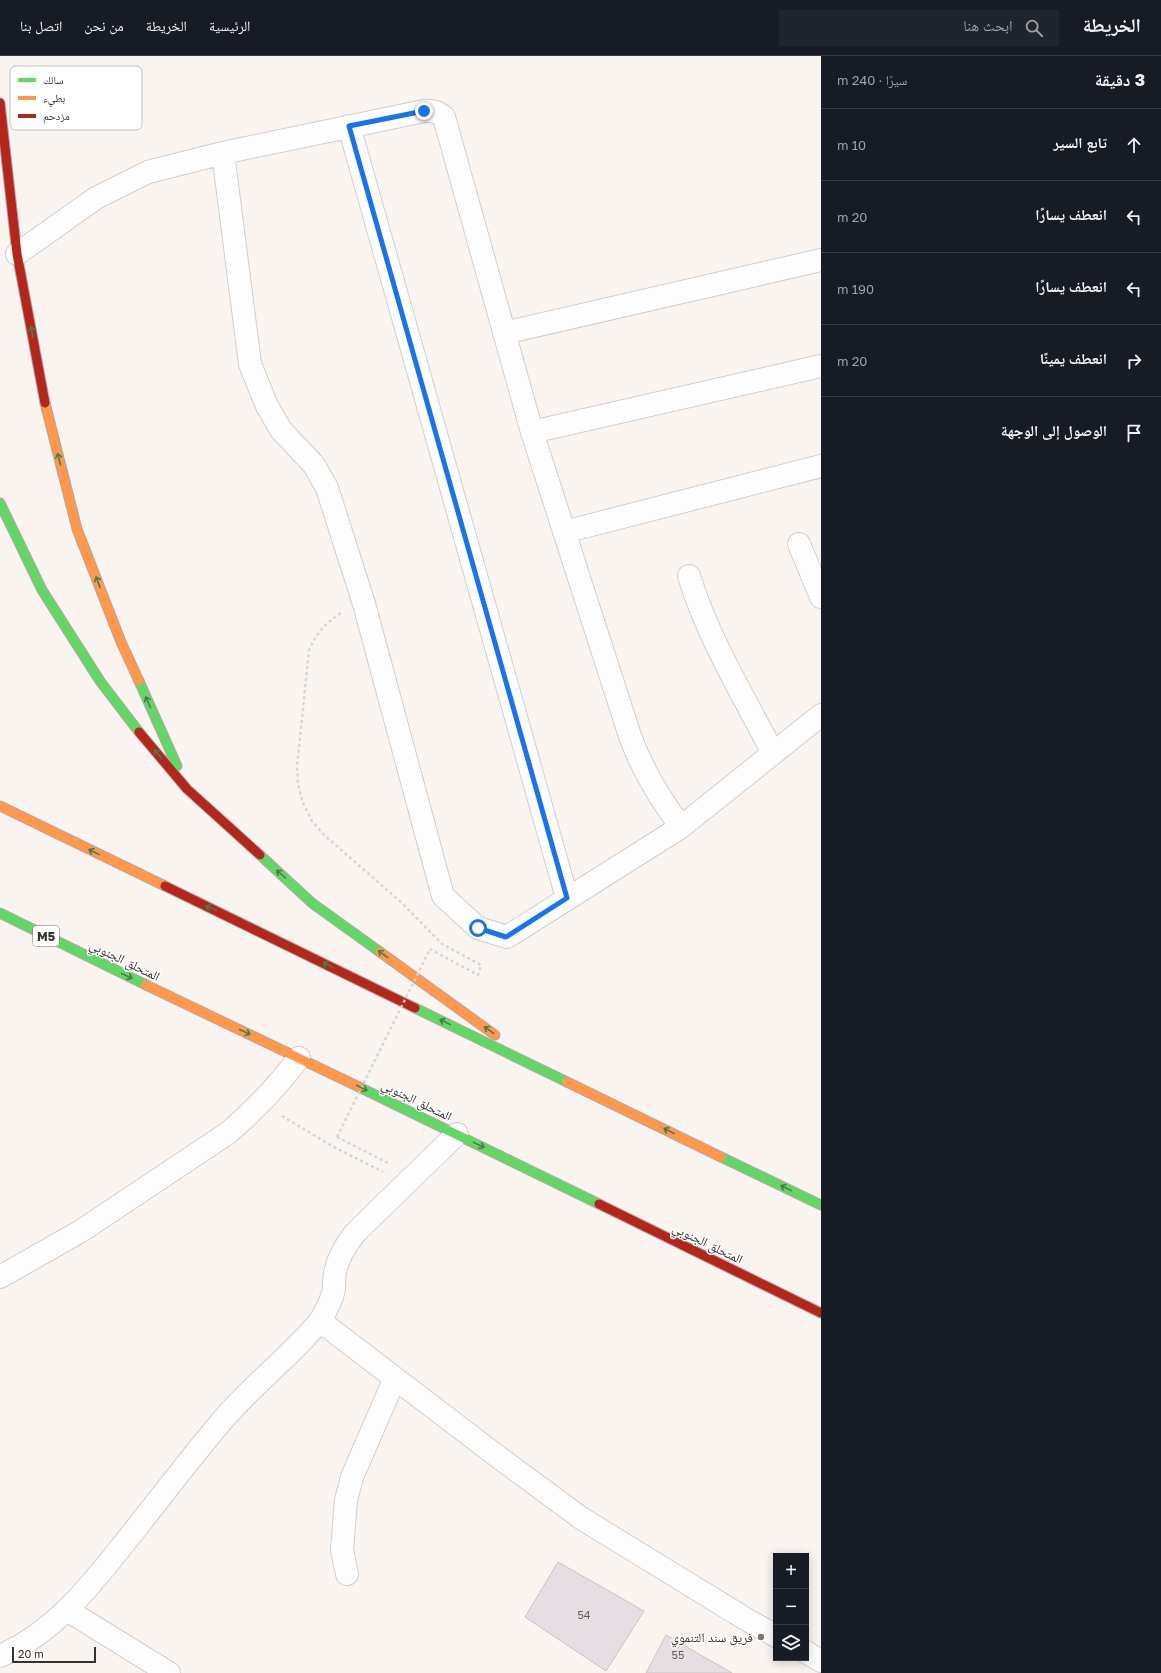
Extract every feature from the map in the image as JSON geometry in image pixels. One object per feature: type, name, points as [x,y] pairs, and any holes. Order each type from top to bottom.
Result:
[{"type":"highway","points":[[0,103],[17,254],[45,405],[77,529],[121,642],[187,789]]},
{"type":"highway","points":[[0,503],[42,590],[100,681],[140,733],[187,789],[312,903],[543,1069]]},
{"type":"highway","points":[[0,806],[821,1205]]},
{"type":"highway","name":"المتحلق الجنوبي","points":[[0,913],[92,959],[457,1134],[821,1313]]},
{"type":"highway","points":[[28,937],[92,959]]},
{"type":"street","points":[[17,254],[96,198],[148,172],[223,153],[432,110],[438,112],[444,117],[532,432],[638,758],[648,779],[660,798],[682,827]]},
{"type":"street","points":[[349,126],[567,898]]},
{"type":"street","points":[[223,153],[250,364],[267,406],[281,430],[314,465],[327,488],[364,604],[443,896],[478,928],[506,937],[682,827],[821,715]]},
{"type":"street","points":[[504,333],[820,263]]},
{"type":"street","points":[[532,432],[821,366]]},
{"type":"street","points":[[564,532],[821,466]]},
{"type":"street","points":[[799,544],[821,597]]},
{"type":"street","points":[[689,576],[696,599],[709,629],[773,753]]},
{"type":"street","points":[[0,1277],[81,1231],[228,1133],[261,1104],[299,1058]]},
{"type":"street","points":[[0,1656],[12,1651],[67,1610],[96,1578],[221,1422],[320,1321],[330,1303],[333,1291],[334,1273],[340,1256],[347,1243],[356,1232],[457,1134]]},
{"type":"street","points":[[320,1321],[581,1518],[773,1634]]},
{"type":"street","points":[[346,1574],[342,1548],[346,1500],[352,1477],[395,1378]]},
{"type":"street","points":[[67,1610],[169,1673]]},
{"type":"street","points":[[809,1654],[821,1661]]},
{"type":"path","points":[[364,604],[342,612],[328,621],[317,633],[309,650],[297,767],[298,785],[303,804],[312,821],[324,835],[402,903],[442,944],[481,965],[478,975],[430,949],[337,1137],[391,1165],[390,1170]]},
{"type":"path","points":[[261,1104],[332,1146],[388,1174]]},
{"type":"building","points":[[558,1562],[644,1611],[606,1671],[525,1617]]},
{"type":"building","points":[[666,1635],[732,1673],[646,1673]]},
{"type":"traffic: fast","points":[[0,503],[42,590],[100,681],[139,732]]},
{"type":"traffic: fast","points":[[139,681],[177,766]]},
{"type":"traffic: fast","points":[[260,855],[312,903],[380,952]]},
{"type":"traffic: fast","points":[[0,913],[146,985]]},
{"type":"traffic: fast","points":[[415,1008],[567,1082]]},
{"type":"traffic: fast","points":[[359,1087],[599,1204]]},
{"type":"traffic: fast","points":[[721,1157],[821,1205]]},
{"type":"traffic: slow","points":[[45,403],[77,529],[121,642],[139,681]]},
{"type":"traffic: slow","points":[[0,806],[165,886]]},
{"type":"traffic: slow","points":[[380,952],[495,1035]]},
{"type":"traffic: slow","points":[[146,985],[359,1087]]},
{"type":"traffic: slow","points":[[567,1082],[721,1157]]},
{"type":"traffic: jam","points":[[0,103],[17,254],[45,403]]},
{"type":"traffic: jam","points":[[139,732],[187,789],[260,855]]},
{"type":"traffic: jam","points":[[165,886],[415,1008]]},
{"type":"traffic: jam","points":[[599,1204],[821,1313]]},
{"type":"place","name":"فريق سند التنموي","points":[[761,1637]]},
{"type":"route","points":[[424,111],[349,126],[567,898],[506,937],[478,928]]}]
